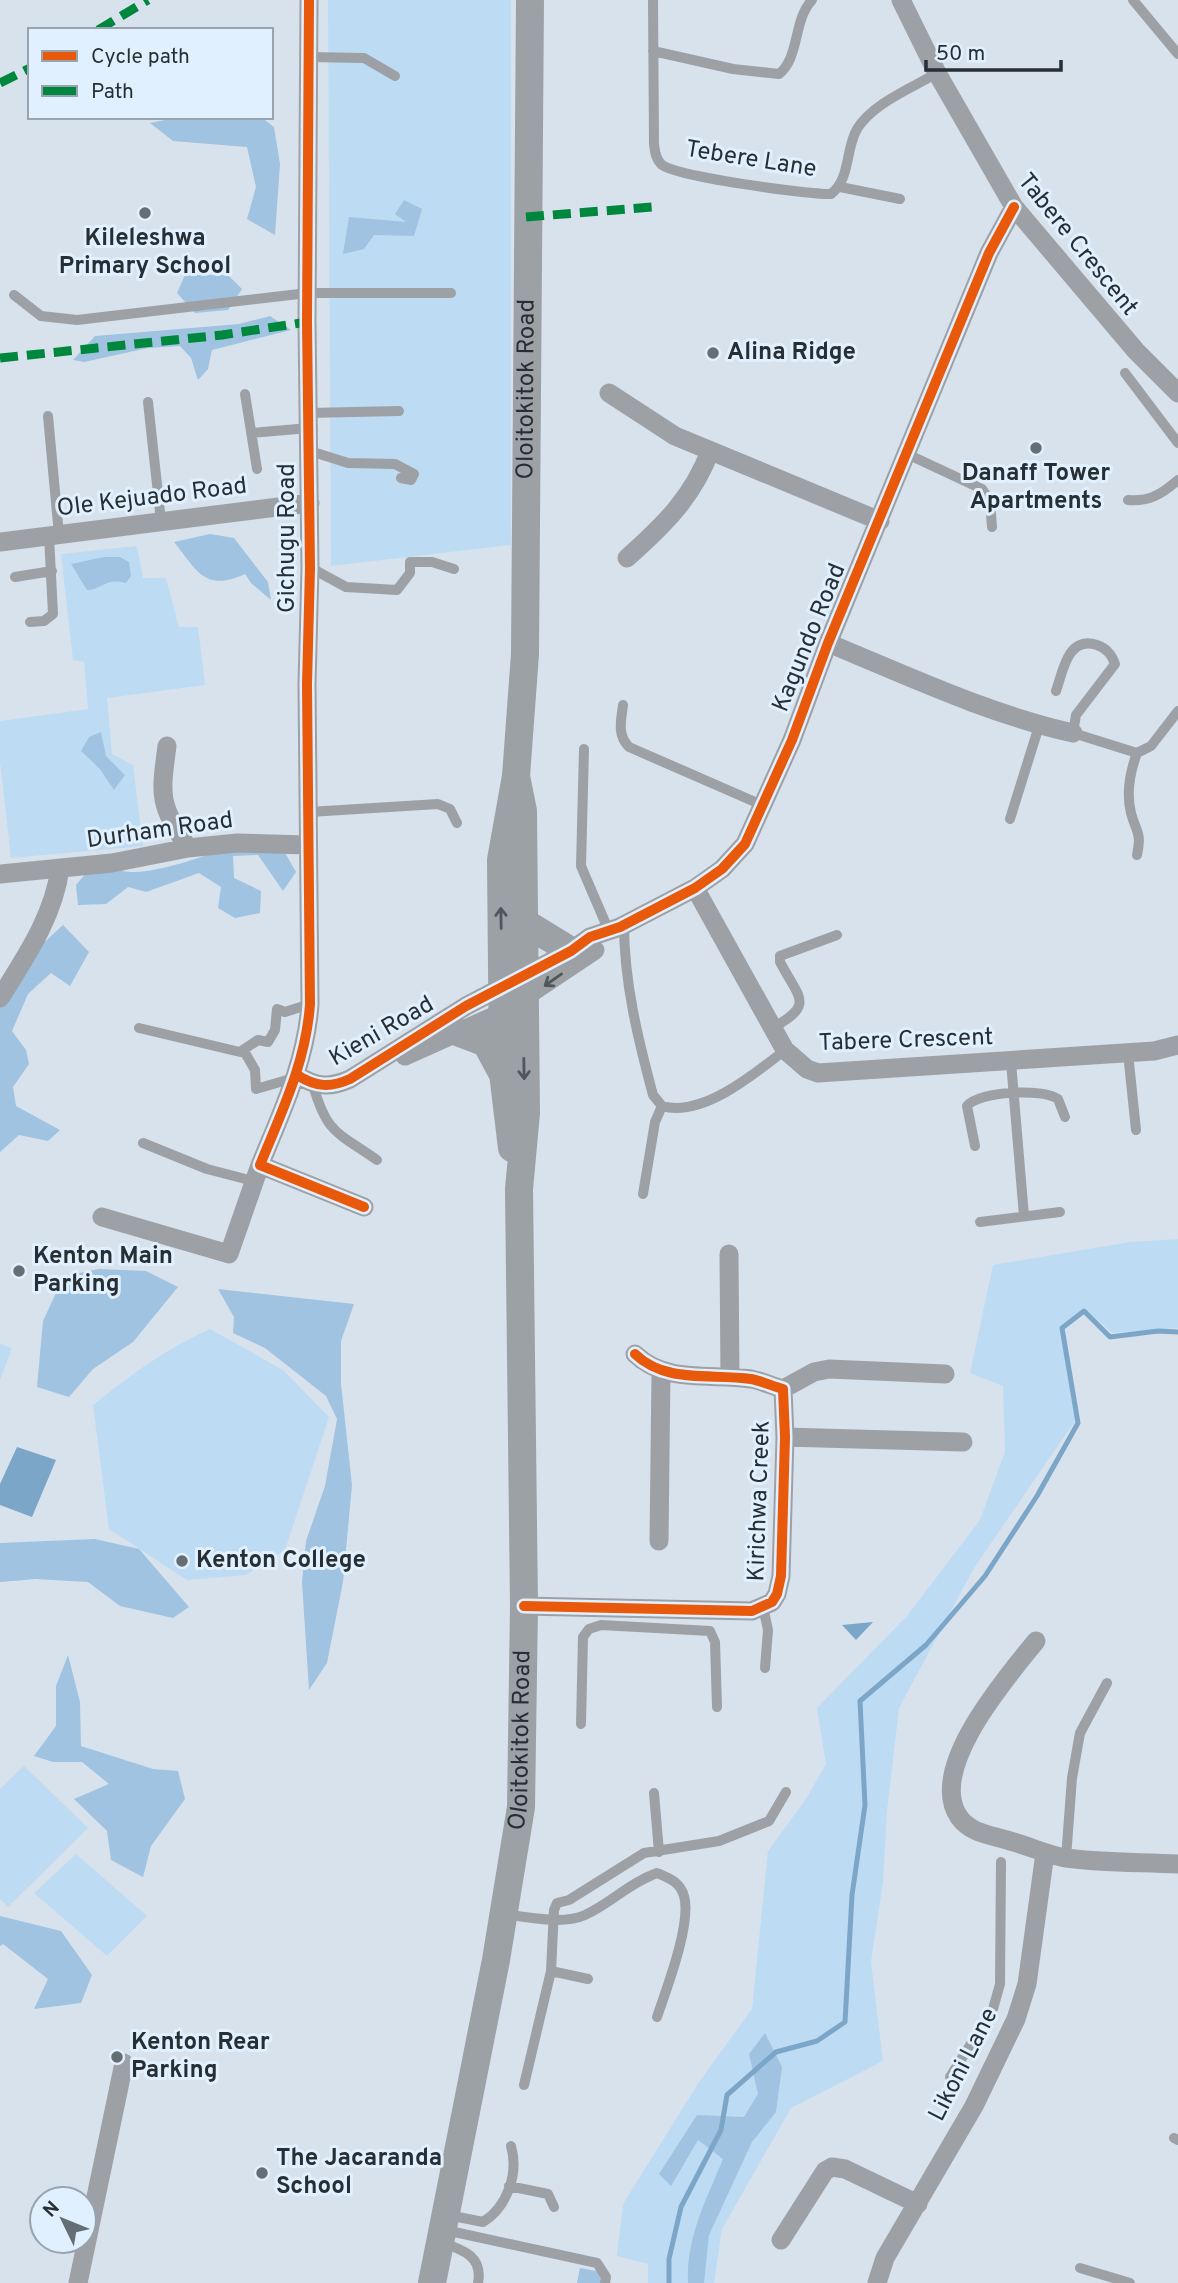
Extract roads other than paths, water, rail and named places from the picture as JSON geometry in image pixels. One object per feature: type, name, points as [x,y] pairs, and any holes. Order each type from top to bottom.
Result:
[{"type":"main road","name":"Oloitokitok Road","points":[[432,2283],[503,1915],[520,1807],[524,1606],[519,1189],[526,1113],[501,860],[516,776],[525,654],[525,303],[530,0]]},
{"type":"main road","name":"Oloitokitok Road","points":[[516,776],[523,811],[522,921],[503,1073],[519,1189]]},
{"type":"main road","points":[[522,921],[571,951]]},
{"type":"main road","points":[[457,1032],[486,1043],[503,1073]]},
{"type":"street","name":"Gichugu Road","points":[[305,1080],[310,1004],[307,684],[310,568],[309,0]]},
{"type":"street","name":"Tabere Crescent","points":[[901,0],[937,73],[1014,207],[1126,341],[1178,393]]},
{"type":"street","name":"Kagundo Road","points":[[513,994],[571,951],[695,888],[722,869],[745,844],[792,740],[828,643],[989,253],[1014,207]]},
{"type":"street","points":[[610,393],[675,436],[880,521]]},
{"type":"street","points":[[627,558],[683,504],[700,478],[710,451]]},
{"type":"street","name":"Ole Kejuado Road","points":[[0,542],[310,503]]},
{"type":"street","points":[[828,643],[960,697],[1039,726],[1073,733]]},
{"type":"street","points":[[167,746],[163,803],[166,814],[188,848]]},
{"type":"street","name":"Durham Road","points":[[0,874],[112,863],[188,848],[237,843],[308,845]]},
{"type":"street","name":"Durham Road","points":[[0,998],[42,926],[57,890],[60,869]]},
{"type":"street","name":"Tabere Crescent","points":[[695,888],[771,1029],[785,1050],[807,1069],[818,1073],[1128,1053],[1178,1045]]},
{"type":"street","name":"Kagundo Road","points":[[513,994],[613,937],[617,927]]},
{"type":"street","name":"Kieni Road","points":[[374,1065],[410,1054],[457,1032],[513,994]]},
{"type":"street","name":"Kieni Road","points":[[305,1080],[339,1084],[513,994]]},
{"type":"street","points":[[102,1217],[229,1254],[256,1173],[305,1080]]},
{"type":"street","points":[[256,1173],[364,1207]]},
{"type":"street","points":[[729,1254],[730,1377]]},
{"type":"street","points":[[635,1354],[661,1372],[659,1541]]},
{"type":"street","points":[[783,1390],[814,1372],[829,1369],[945,1374]]},
{"type":"street","name":"Kirichwa Creek","points":[[524,1606],[608,1617],[752,1611],[763,1607],[777,1594],[781,1576],[785,1437],[783,1390],[753,1380],[661,1372]]},
{"type":"street","points":[[785,1437],[963,1442]]},
{"type":"street","points":[[1036,1641],[983,1706],[963,1743],[954,1779],[953,1800],[957,1815],[976,1832],[1045,1853],[1066,1857],[1178,1864]]},
{"type":"street","name":"Likoni Lane","points":[[877,2283],[885,2258],[919,2204],[999,2057],[1027,1984],[1045,1853]]},
{"type":"street","points":[[78,2283],[124,2063]]},
{"type":"street","points":[[781,2240],[825,2171],[832,2167],[845,2169],[919,2204]]},
{"type":"lane","name":"Tebere Lane","points":[[653,0],[654,144],[660,163],[668,168],[722,181],[831,194],[840,187],[859,127],[883,105],[937,73]]},
{"type":"lane","points":[[653,51],[733,69],[779,74],[788,62],[797,27],[812,0]]},
{"type":"lane","points":[[1133,0],[1178,54]]},
{"type":"lane","points":[[310,57],[363,58],[395,76]]},
{"type":"lane","points":[[840,187],[900,199]]},
{"type":"lane","points":[[14,295],[41,316],[77,320],[308,293],[451,293]]},
{"type":"lane","points":[[1125,373],[1178,443]]},
{"type":"lane","points":[[245,394],[257,468]]},
{"type":"lane","points":[[148,402],[161,521]]},
{"type":"lane","points":[[251,433],[309,421],[399,411]]},
{"type":"lane","points":[[30,622],[44,621],[53,614],[54,535],[48,416]]},
{"type":"lane","points":[[310,451],[348,463],[395,464],[414,474],[411,480],[401,478]]},
{"type":"lane","points":[[907,454],[982,489],[990,501],[992,527]]},
{"type":"lane","points":[[1128,500],[1141,502],[1155,497],[1178,480]]},
{"type":"lane","points":[[310,568],[346,587],[397,590],[410,573],[410,562],[432,562],[454,569]]},
{"type":"lane","points":[[15,577],[52,571]]},
{"type":"lane","points":[[1056,691],[1067,659],[1079,643],[1096,645],[1112,656],[1113,669],[1076,715],[1073,733],[1137,753],[1151,746],[1178,711]]},
{"type":"lane","points":[[622,705],[620,727],[623,740],[629,747],[762,806]]},
{"type":"lane","points":[[1010,819],[1039,726]]},
{"type":"lane","points":[[584,749],[583,877],[617,927],[631,1003],[653,1095],[662,1106],[683,1107],[732,1091],[785,1050]]},
{"type":"lane","points":[[1137,753],[1128,785],[1130,810],[1141,834],[1138,855]]},
{"type":"lane","points":[[309,812],[439,804],[450,809],[457,823]]},
{"type":"lane","points":[[771,1029],[793,1016],[800,1008],[801,1000],[780,956],[837,935]]},
{"type":"lane","points":[[139,1028],[235,1052],[244,1051],[258,1040],[268,1042],[275,1030],[277,1009],[285,1012],[310,1004]]},
{"type":"lane","points":[[244,1051],[255,1070],[257,1089],[305,1080],[330,1128],[377,1160]]},
{"type":"lane","points":[[1128,1053],[1136,1130]]},
{"type":"lane","points":[[1011,1062],[1024,1216]]},
{"type":"lane","points":[[975,1146],[968,1104],[980,1097],[1043,1092],[1061,1102],[1065,1116]]},
{"type":"lane","points":[[643,1194],[655,1122],[662,1106]]},
{"type":"lane","points":[[143,1143],[207,1169],[256,1173]]},
{"type":"lane","points":[[980,1222],[1060,1212]]},
{"type":"lane","points":[[763,1607],[768,1630],[765,1668]]},
{"type":"lane","points":[[581,1724],[583,1637],[608,1617],[710,1631],[715,1642],[717,1707]]},
{"type":"lane","points":[[1066,1857],[1072,1778],[1080,1734],[1107,1684]]},
{"type":"lane","points":[[524,2085],[551,1971],[553,1918],[557,1903],[569,1900],[644,1853],[719,1841],[769,1821],[786,1792]]},
{"type":"lane","points":[[654,1793],[659,1852]]},
{"type":"lane","points":[[950,2077],[993,2009],[1000,1984],[1001,1862]]},
{"type":"lane","points":[[503,1915],[553,1918],[585,1915],[636,1880],[657,1873],[675,1880],[684,1896],[685,1917],[674,1965],[657,2017]]},
{"type":"lane","points":[[551,1971],[588,1979]]},
{"type":"lane","points":[[1000,1984],[1027,1984]]},
{"type":"lane","points":[[441,2228],[483,2222],[497,2214],[505,2203],[509,2186],[511,2146]]},
{"type":"lane","points":[[509,2186],[548,2194],[554,2207]]},
{"type":"lane","points":[[441,2228],[475,2259],[481,2272],[478,2283]]},
{"type":"lane","points":[[441,2228],[597,2263],[606,2277],[605,2283]]},
{"type":"lane","points":[[1080,2268],[1130,2283]]},
{"type":"waterway","points":[[669,2283],[669,2259],[681,2207],[721,2130],[727,2095],[776,2052],[817,2041],[845,2022],[852,1895],[865,1805],[860,1701],[926,1645],[985,1576],[1037,1496],[1078,1423],[1062,1328],[1084,1311],[1110,1337],[1158,1331],[1178,1332]]},
{"type":"place","name":"Kileleshwa Primary School","points":[[145,213]]},
{"type":"place","name":"Alina Ridge","points":[[713,353]]},
{"type":"place","name":"Danaff Tower Apartments","points":[[1036,448]]},
{"type":"place","name":"Kenton Main Parking","points":[[19,1271]]},
{"type":"place","name":"Kenton College","points":[[182,1561]]},
{"type":"place","name":"Kenton Rear Parking","points":[[117,2057]]},
{"type":"place","name":"The Jacaranda School","points":[[262,2173]]}]
